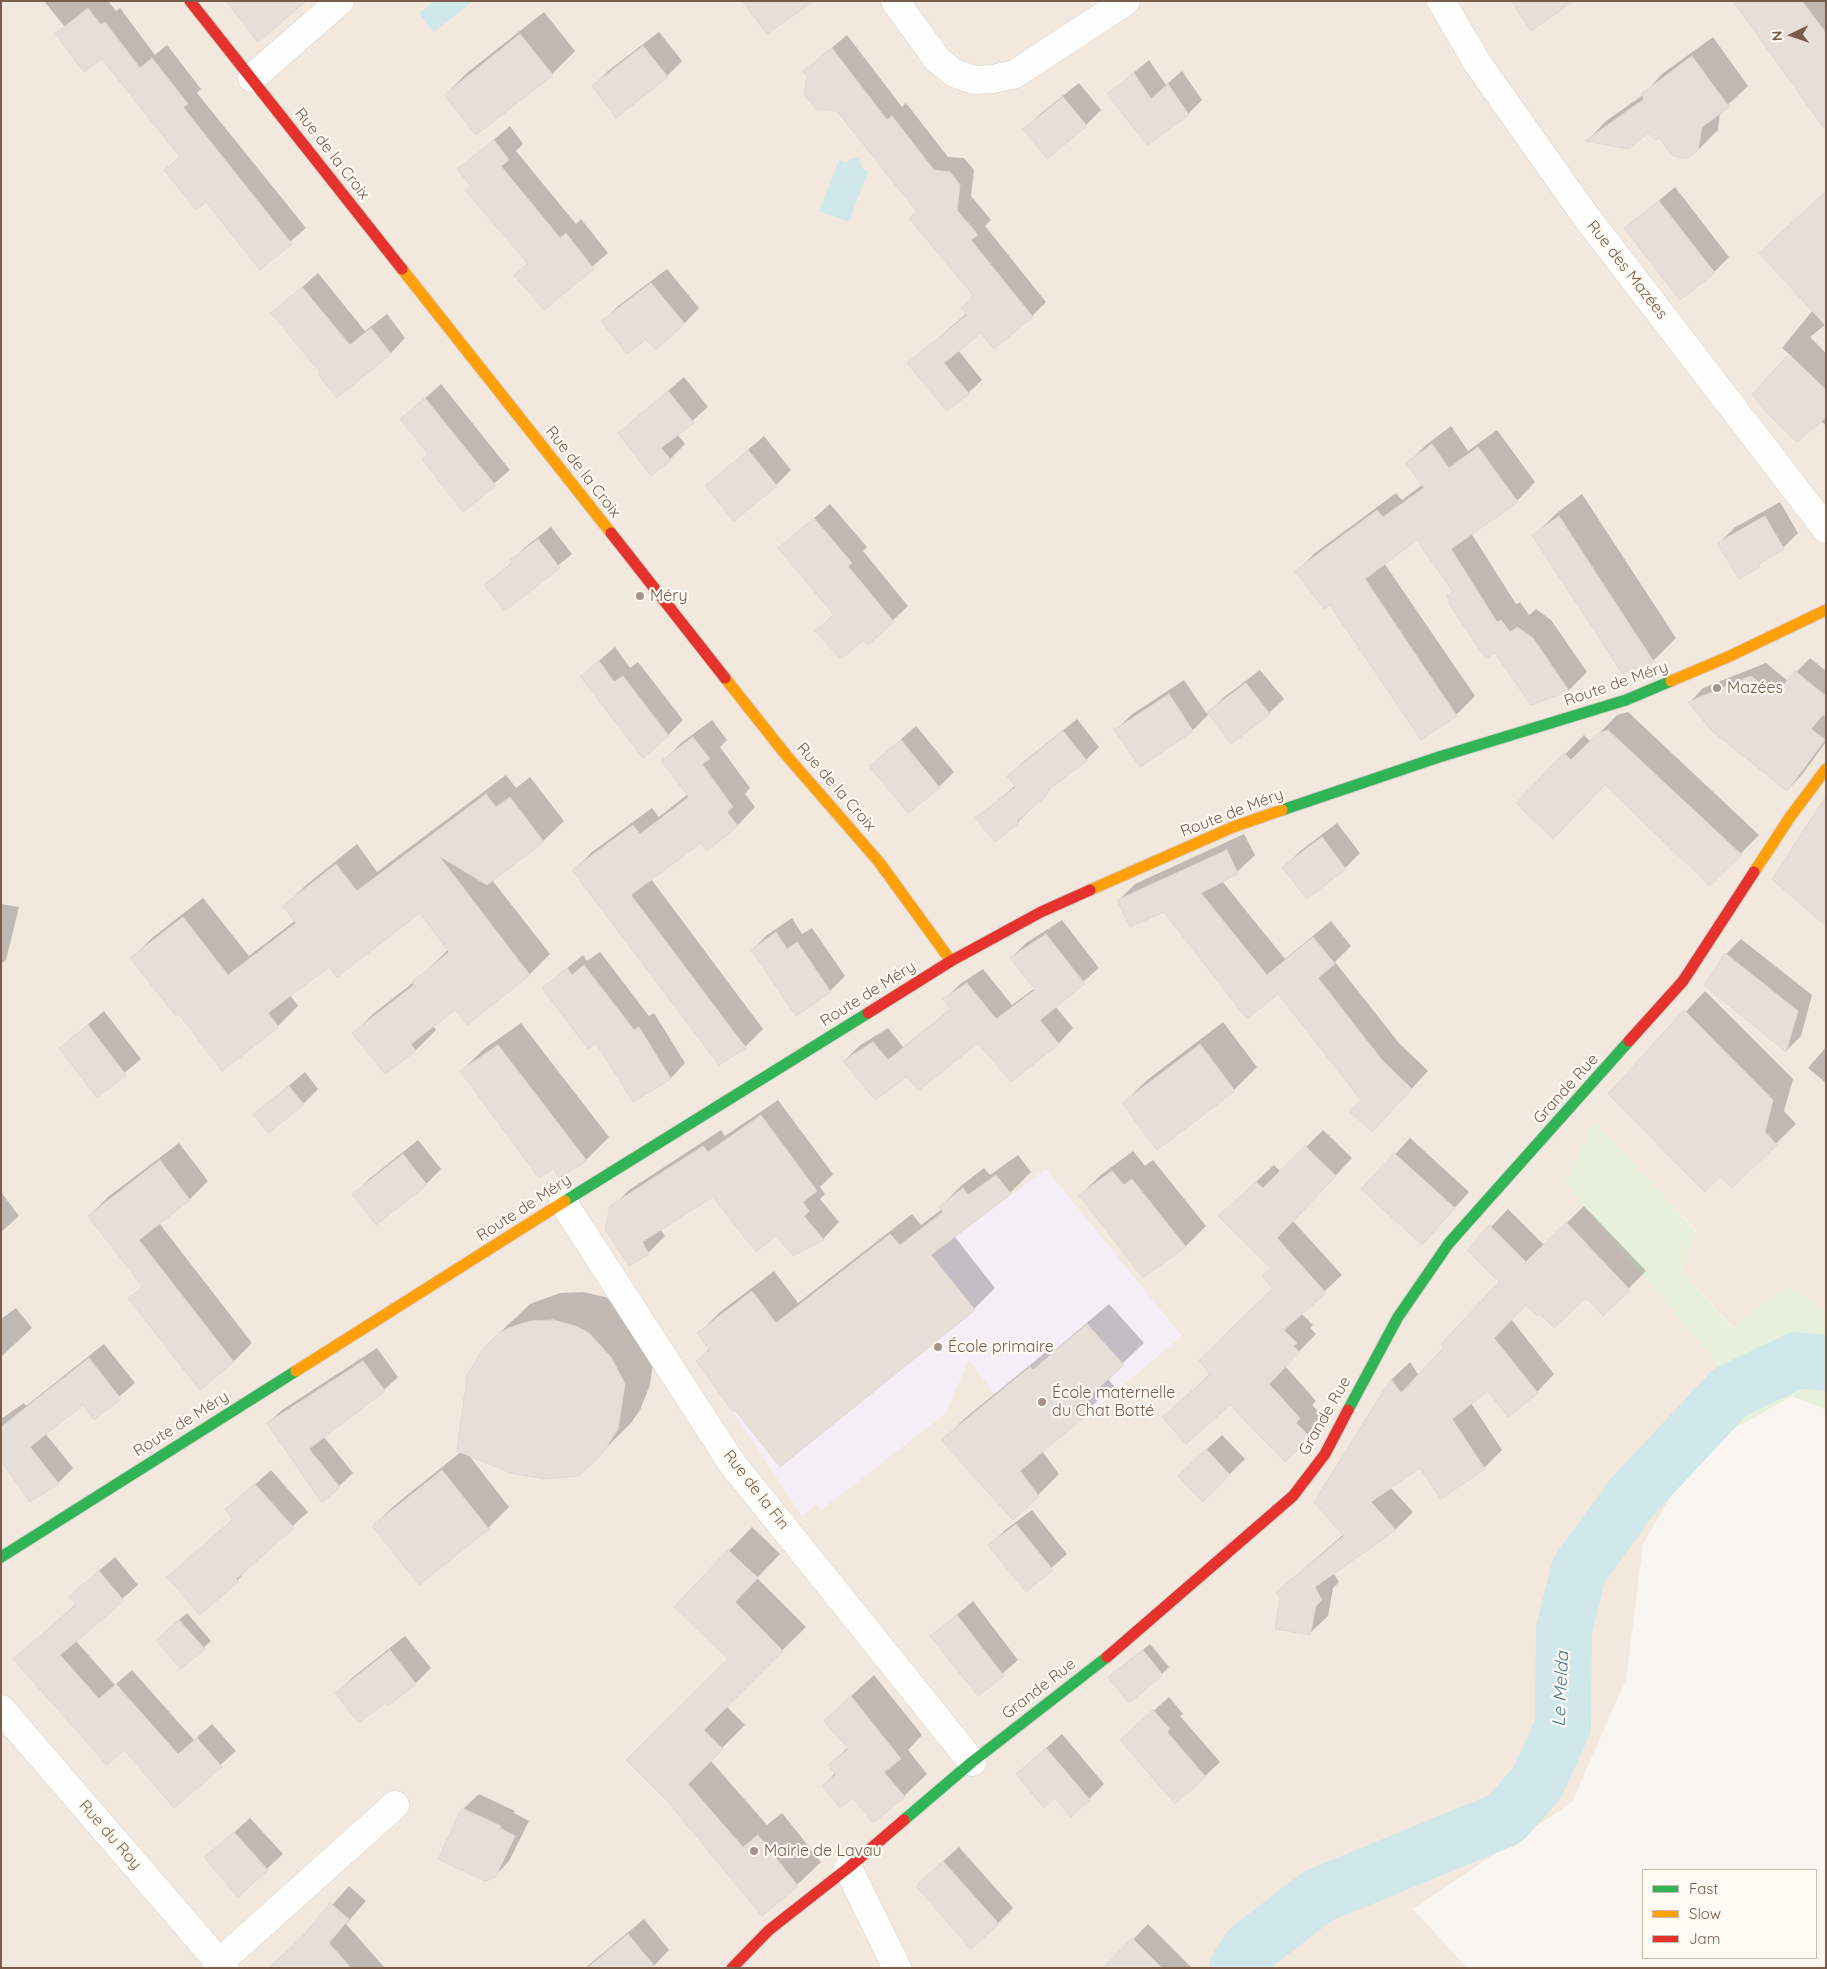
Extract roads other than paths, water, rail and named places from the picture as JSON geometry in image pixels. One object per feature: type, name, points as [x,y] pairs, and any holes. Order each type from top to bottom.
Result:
[{"type":"street","name":"Rue de la Croix","points":[[190,1],[786,755],[878,862],[951,961]]},
{"type":"street","points":[[252,78],[340,1]]},
{"type":"street","points":[[895,1],[937,59],[954,73],[974,80],[993,79],[1015,74],[1126,1]]},
{"type":"street","name":"Rue des Mazées","points":[[1441,1],[1478,64],[1587,218],[1826,529]]},
{"type":"street","name":"Route de Méry","points":[[1,1557],[563,1202],[951,961],[1078,894],[1233,827],[1439,757],[1626,700],[1730,656],[1826,610]]},
{"type":"street","name":"Grande Rue","points":[[732,1968],[769,1930],[848,1868],[972,1762],[1118,1649],[1293,1496],[1325,1454],[1398,1318],[1449,1244],[1683,980],[1790,817],[1826,769]]},
{"type":"street","name":"Rue de la Fin","points":[[563,1202],[731,1462],[972,1762]]},
{"type":"street","name":"Rue du Roy","points":[[1,1708],[222,1965],[395,1805]]},
{"type":"street","points":[[848,1868],[898,1968]]},
{"type":"water","points":[[435,1],[473,1],[434,32],[419,13]]},
{"type":"water","points":[[857,158],[861,162],[862,168],[868,171],[849,222],[819,211],[839,160],[846,163],[850,159]]},
{"type":"waterway","name":"Le Melda","points":[[1237,1968],[1249,1949],[1318,1896],[1505,1819],[1537,1783],[1563,1726],[1564,1630],[1579,1570],[1632,1497],[1730,1392],[1797,1360],[1826,1363]]},
{"type":"place","name":"Méry","points":[[640,596]]},
{"type":"place","name":"Mazées","points":[[1717,688]]},
{"type":"place","name":"École primaire","points":[[938,1347]]},
{"type":"place","name":"École maternelle du Chat Botté","points":[[1042,1402]]},
{"type":"place","name":"Mairie de Lavau","points":[[754,1851]]}]
